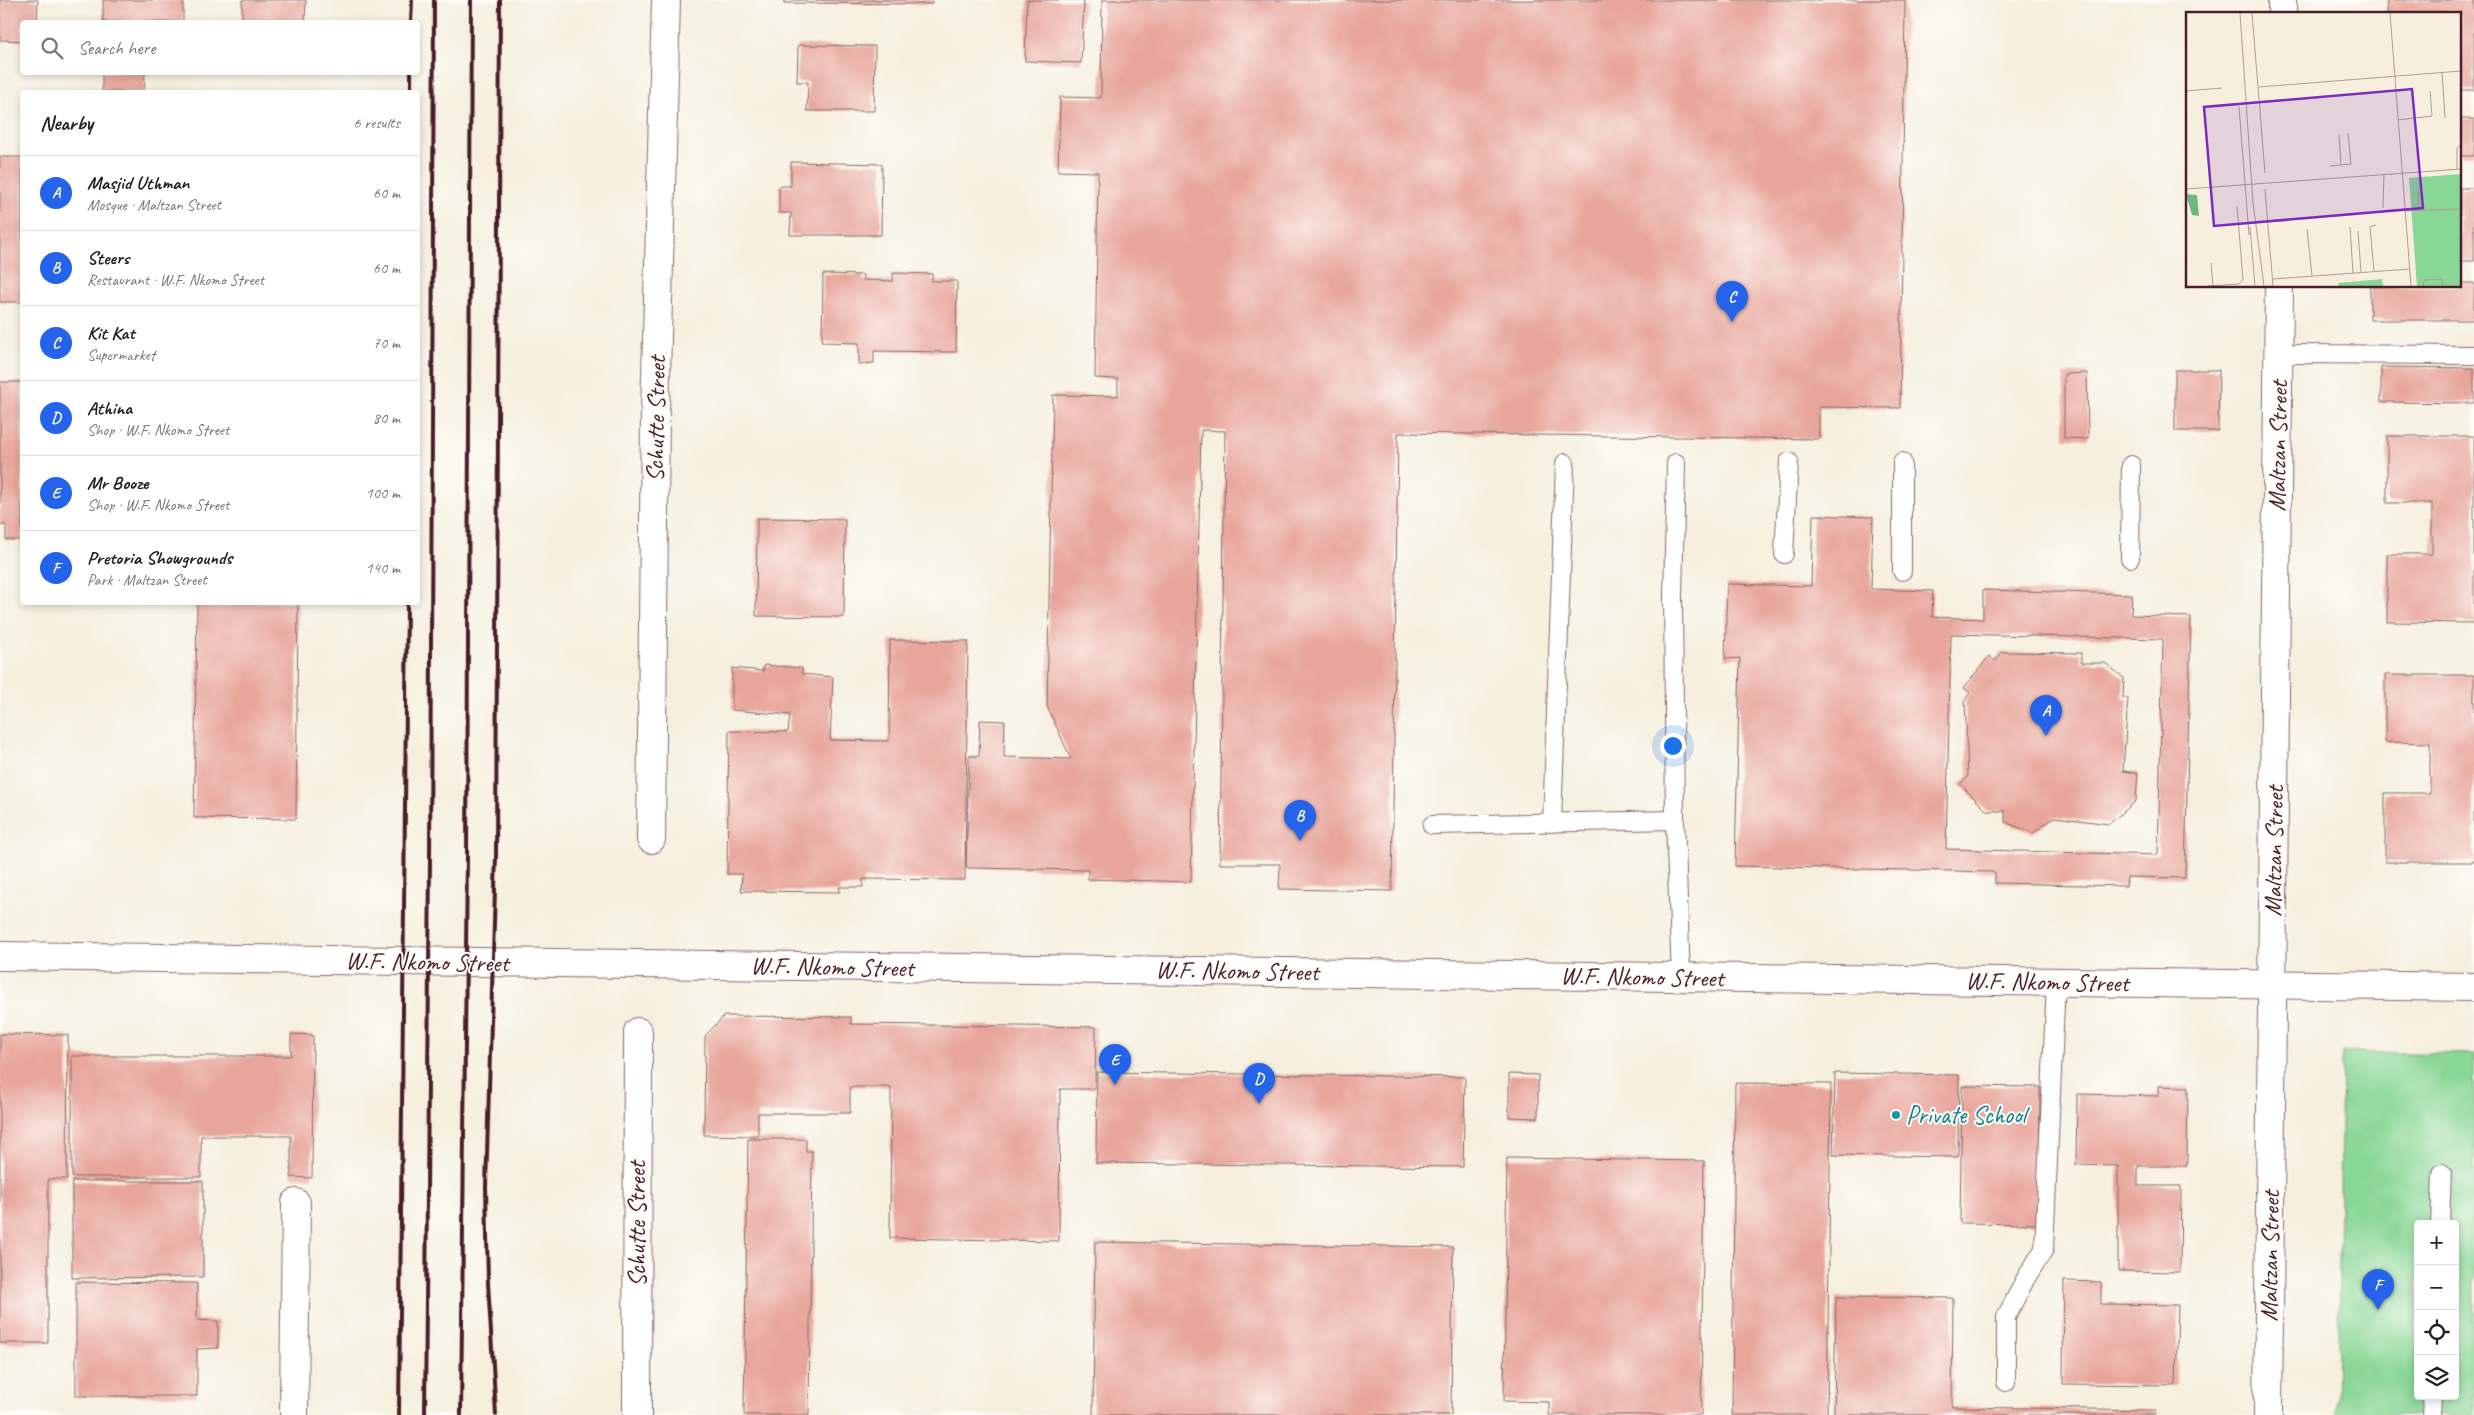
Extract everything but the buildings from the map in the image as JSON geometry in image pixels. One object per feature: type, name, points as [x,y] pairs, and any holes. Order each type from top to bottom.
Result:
[{"type":"street","name":"Schutte Street","points":[[651,839],[656,413],[666,0]]},
{"type":"street","name":"Maltzan Street","points":[[2268,1415],[2279,288]]},
{"type":"street","name":"W.F. Nkomo Street","points":[[0,956],[2474,987]]},
{"type":"street","name":"Schutte Street","points":[[637,1415],[638,1032]]},
{"type":"street","points":[[294,1415],[296,1203]]},
{"type":"lane","points":[[2278,354],[2474,355]]},
{"type":"lane","points":[[1784,554],[1789,462]]},
{"type":"lane","points":[[1902,462],[1902,570]]},
{"type":"lane","points":[[1552,823],[1566,463]]},
{"type":"lane","points":[[1676,463],[1673,597],[1675,820],[1681,977]]},
{"type":"lane","points":[[2130,558],[2131,466]]},
{"type":"lane","points":[[1432,824],[1675,820]]},
{"type":"lane","points":[[2006,1382],[2006,1317],[2026,1278],[2044,1249],[2056,982]]},
{"type":"lane","points":[[2440,1220],[2442,1172]]},
{"type":"lane","points":[[2431,1415],[2432,1400]]},
{"type":"green space","points":[[2342,1052],[2474,1054],[2474,1415],[2337,1415]]},
{"type":"railway","points":[[411,20],[412,0]]},
{"type":"railway","points":[[425,1415],[434,0]]},
{"type":"railway","points":[[461,1415],[467,857],[471,0]]},
{"type":"railway","points":[[496,1415],[488,1283],[486,1187],[496,856],[500,0]]},
{"type":"railway","points":[[411,75],[411,90]]},
{"type":"railway","points":[[399,1415],[407,605]]},
{"type":"place","name":"Kit Kat","points":[[1732,322]]},
{"type":"place","name":"Masjid Uthman","points":[[2046,736]]},
{"type":"place","name":"Steers","points":[[1300,841]]},
{"type":"place","name":"Mr Booze","points":[[1115,1085]]},
{"type":"place","name":"Athina","points":[[1259,1104]]},
{"type":"place","name":"Private School","points":[[1896,1115]]},
{"type":"place","name":"Pretoria Showgrounds","points":[[2378,1310]]}]
